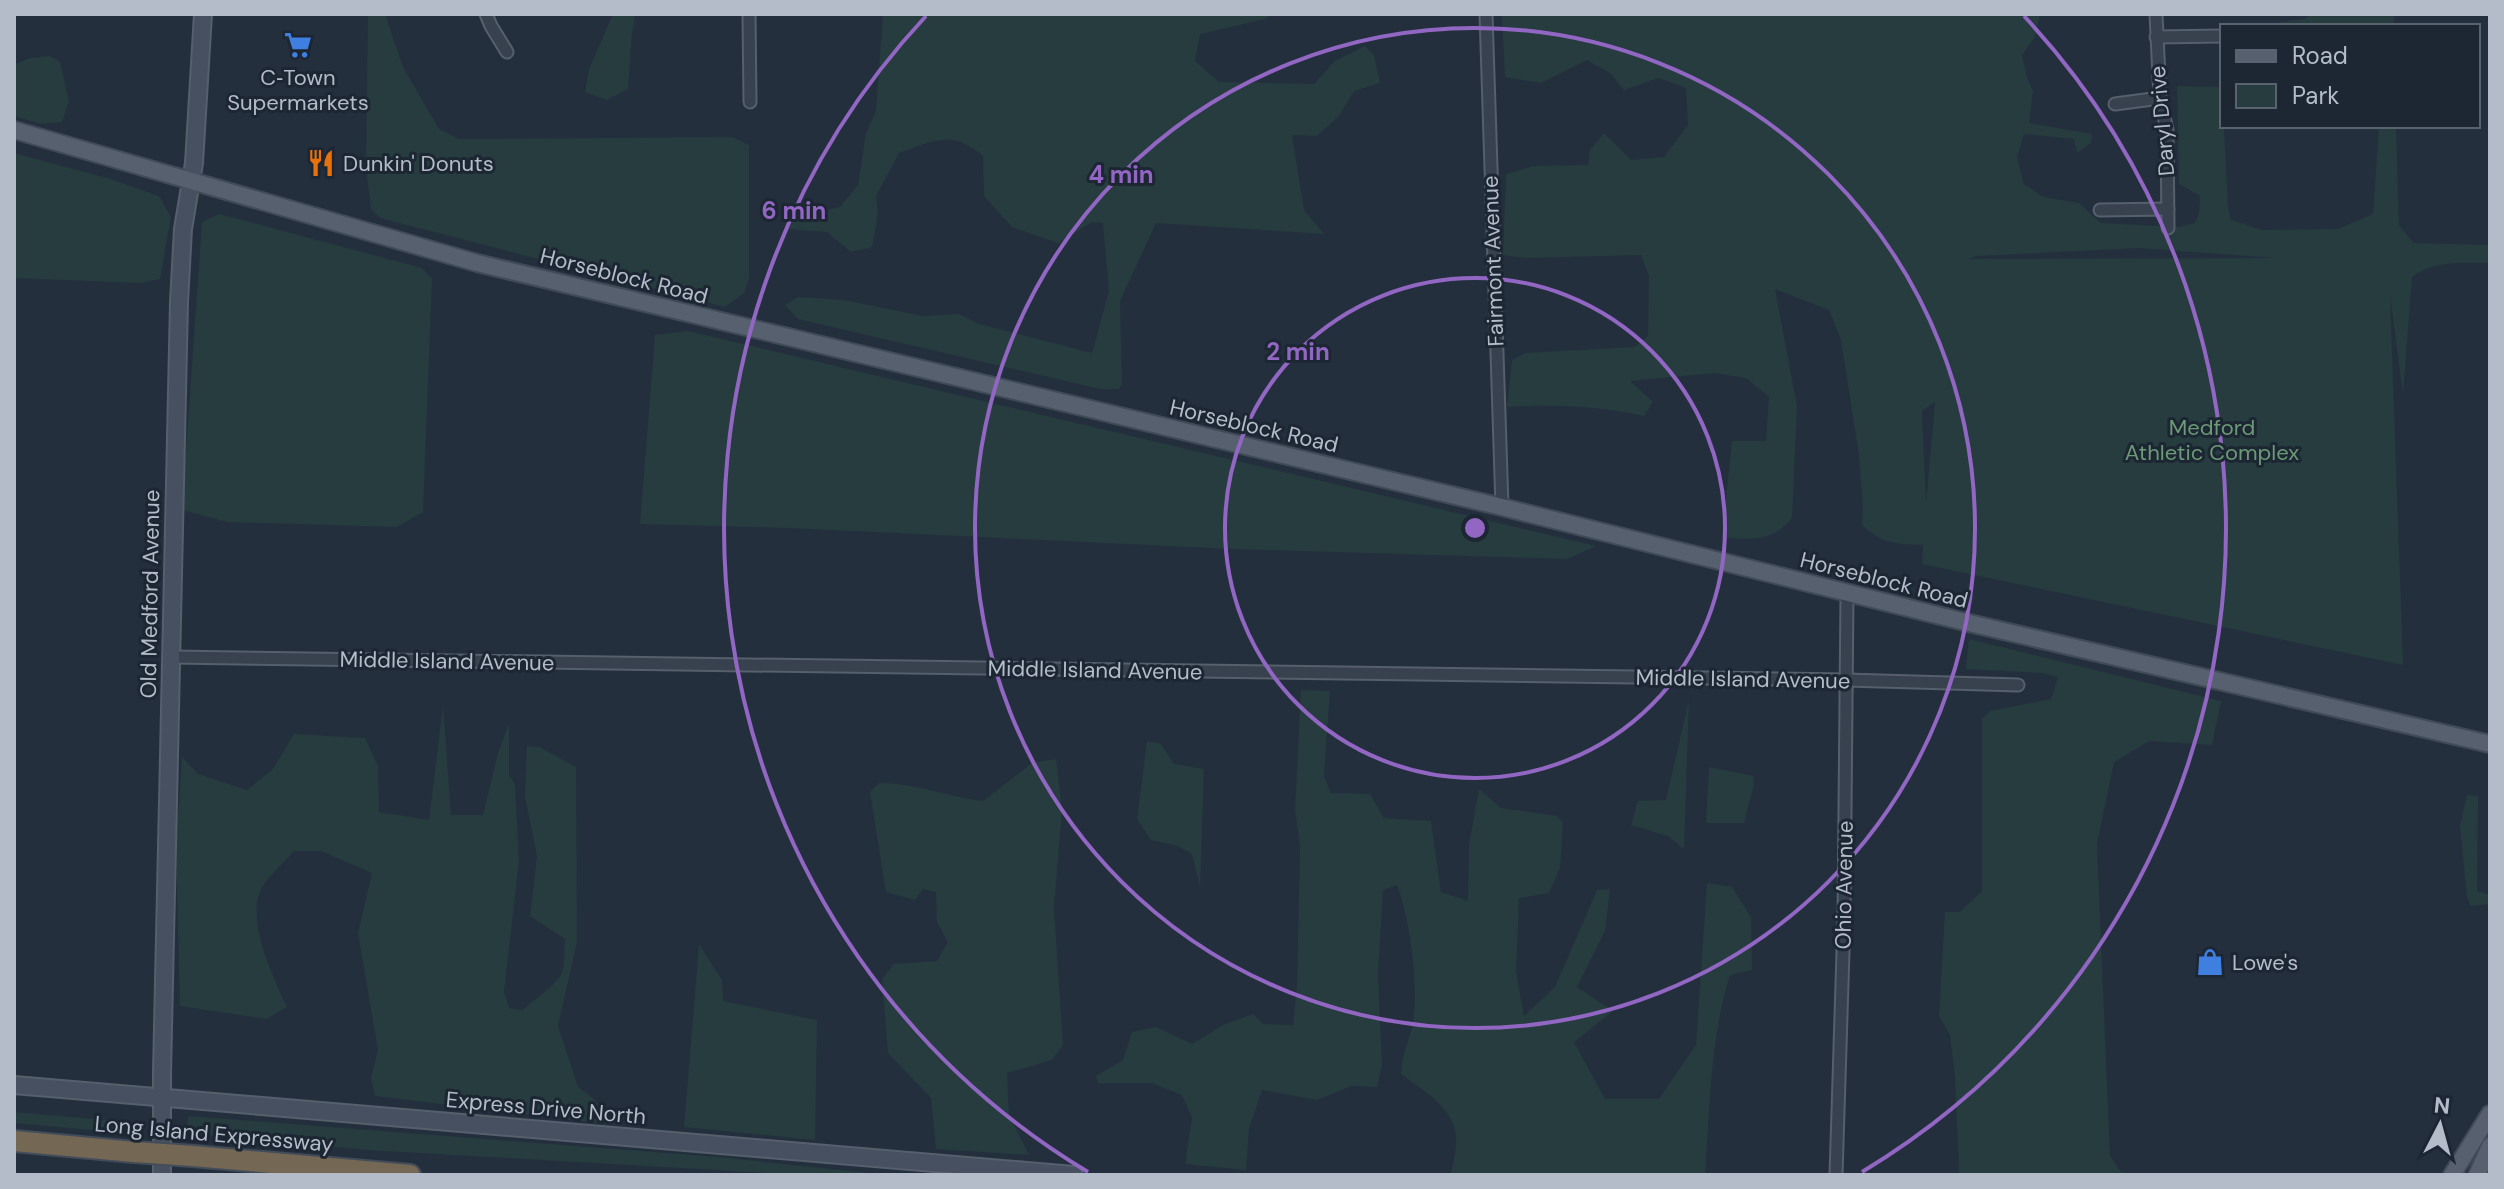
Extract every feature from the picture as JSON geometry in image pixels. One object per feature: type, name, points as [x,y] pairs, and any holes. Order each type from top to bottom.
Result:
[{"type":"highway","name":"Long Island Expressway","points":[[14,1141],[410,1175]]},
{"type":"main road","name":"Horseblock Road","points":[[14,130],[492,266],[1502,507],[1847,594],[2490,744]]},
{"type":"main road","points":[[2452,1175],[2490,1114]]},
{"type":"main road","points":[[2477,1175],[2490,1146]]},
{"type":"street","name":"Old Medford Avenue","points":[[162,1175],[179,289],[183,229],[194,163],[203,14]]},
{"type":"street","points":[[486,14],[507,52]]},
{"type":"street","points":[[749,14],[750,102]]},
{"type":"street","name":"Fairmont Avenue","points":[[1486,14],[1502,507]]},
{"type":"street","name":"Daryl Drive","points":[[2156,14],[2160,98],[2167,130],[2168,228]]},
{"type":"street","points":[[2156,37],[2220,36]]},
{"type":"street","points":[[2115,104],[2160,98]]},
{"type":"street","points":[[2100,210],[2168,209]]},
{"type":"street","name":"Ohio Avenue","points":[[1836,1175],[1844,920],[1847,594]]},
{"type":"street","name":"Middle Island Avenue","points":[[172,657],[2018,685]]},
{"type":"street","name":"Express Drive North","points":[[14,1085],[1074,1175]]},
{"type":"green space","points":[[368,14],[385,14],[403,67],[439,129],[459,139],[732,137],[749,145],[749,278],[744,293],[725,307],[380,218],[371,209],[366,168]]},
{"type":"green space","points":[[613,14],[634,14],[635,18],[628,89],[607,100],[585,92],[589,69]]},
{"type":"green space","points":[[883,14],[1271,14],[1265,19],[1200,34],[1195,61],[1219,82],[1314,84],[1335,61],[1365,46],[1374,55],[1380,83],[1354,91],[1339,116],[1317,136],[1292,135],[1304,210],[1324,234],[1156,223],[1120,301],[1122,384],[1119,389],[1100,389],[798,319],[785,305],[798,297],[844,300],[923,316],[959,314],[979,324],[1092,353],[1109,291],[1103,223],[1092,222],[1058,243],[1012,227],[984,196],[983,156],[962,143],[933,141],[899,153],[876,196],[878,214],[872,247],[851,252],[827,232],[786,229],[794,217],[840,207],[858,185],[866,133],[876,111]]},
{"type":"green space","name":"Medford Athletic Complex","points":[[1502,14],[2040,14],[2035,37],[2022,55],[2033,91],[2029,123],[2092,134],[2091,143],[2077,153],[2074,139],[2024,134],[2017,157],[2024,184],[2043,197],[2079,203],[2101,223],[2179,227],[2195,223],[2200,196],[2179,184],[2177,86],[2220,90],[2220,128],[2224,128],[2231,220],[2262,230],[2338,229],[2373,214],[2379,128],[2396,128],[2399,226],[2414,243],[2490,245],[2490,263],[2440,265],[2412,277],[2403,394],[2390,295],[2403,665],[1922,564],[1923,545],[1890,542],[1862,525],[1859,455],[1841,340],[1829,310],[1775,289],[1797,406],[1792,518],[1777,532],[1751,539],[1722,537],[1732,441],[1766,441],[1769,397],[1746,378],[1715,373],[1630,381],[1653,402],[1644,416],[1576,407],[1507,407],[1512,360],[1525,353],[1635,347],[1648,336],[1649,276],[1641,255],[1524,258],[1503,255],[1506,174],[1533,166],[1588,165],[1590,150],[1604,133],[1631,160],[1664,157],[1688,125],[1686,88],[1658,78],[1624,90],[1610,73],[1587,60],[1541,83],[1505,77]],"holes":[[[2139,248],[2275,258],[1969,259],[1976,256]],[[1935,403],[1926,504],[1922,411]]]},
{"type":"green space","points":[[2313,14],[2394,14],[2394,24],[2280,22],[2304,19]]},
{"type":"green space","points":[[50,56],[60,62],[69,101],[62,122],[41,124],[14,116],[14,65],[30,58]]},
{"type":"green space","points":[[14,153],[107,178],[159,196],[171,217],[160,279],[141,283],[14,278]]},
{"type":"green space","points":[[219,214],[422,268],[432,279],[423,512],[397,527],[228,522],[182,510],[202,222]]},
{"type":"green space","points":[[688,331],[1596,546],[1567,559],[1234,549],[640,524],[655,335]]},
{"type":"green space","points":[[1969,639],[2221,701],[2212,745],[2149,741],[2114,762],[2097,844],[2110,1156],[2123,1175],[1960,1175],[1950,1035],[1939,1016],[1945,912],[1960,912],[1982,891],[1982,719],[1990,711],[2051,699],[2058,677],[2043,673],[1966,669]]},
{"type":"green space","points":[[1301,690],[1330,691],[1324,776],[1331,793],[1370,794],[1384,818],[1431,821],[1441,892],[1468,901],[1469,845],[1479,789],[1501,808],[1557,816],[1563,823],[1560,868],[1549,893],[1519,898],[1516,972],[1524,1016],[1555,987],[1597,890],[1610,889],[1605,931],[1577,987],[1613,1011],[1574,1042],[1605,1099],[1659,1099],[1696,1045],[1707,883],[1732,887],[1751,917],[1752,970],[1730,975],[1723,999],[1712,1074],[1705,1175],[1451,1175],[1456,1141],[1454,1125],[1443,1107],[1401,1074],[1415,999],[1409,931],[1397,885],[1383,890],[1378,973],[1382,1066],[1377,1087],[1351,1086],[1317,1100],[1262,1090],[1249,1129],[1246,1170],[1185,1164],[1192,1118],[1182,1095],[1152,1083],[1098,1083],[1096,1076],[1123,1060],[1132,1032],[1156,1027],[1192,1044],[1223,1025],[1253,1014],[1263,1024],[1293,1025],[1297,987],[1300,846],[1295,810]]},
{"type":"green space","points":[[1689,700],[1684,849],[1668,836],[1631,825],[1638,801],[1666,800]]},
{"type":"green space","points":[[443,705],[451,815],[483,815],[498,753],[509,724],[509,775],[515,785],[519,861],[504,992],[509,1008],[523,1010],[544,992],[560,977],[564,960],[565,939],[530,916],[537,856],[525,797],[527,746],[539,747],[576,767],[577,942],[558,1026],[578,1087],[593,1098],[616,1125],[375,1096],[371,1078],[378,1050],[358,933],[372,873],[321,851],[294,851],[259,894],[257,921],[260,936],[269,967],[287,1007],[266,1019],[180,1006],[176,849],[182,757],[198,774],[247,790],[273,769],[294,734],[365,738],[378,766],[379,812],[429,820]]},
{"type":"green space","points":[[1147,741],[1161,744],[1174,764],[1204,769],[1200,887],[1192,854],[1178,846],[1151,840],[1137,819]]},
{"type":"green space","points":[[1056,759],[1062,810],[1054,908],[1063,1045],[1052,1060],[1007,1073],[1009,1115],[1029,1155],[936,1149],[931,1098],[888,1053],[882,979],[894,964],[937,961],[948,942],[937,922],[936,892],[923,889],[915,900],[886,892],[870,792],[879,783],[892,784],[983,801],[1032,763]]},
{"type":"green space","points":[[1709,767],[1753,776],[1754,785],[1744,823],[1706,823]]},
{"type":"green space","points":[[2467,795],[2478,796],[2477,891],[2490,895],[2490,904],[2471,906],[2467,897],[2460,826]]},
{"type":"green space","points":[[699,944],[722,980],[723,1001],[817,1020],[815,1140],[684,1127]]},
{"type":"green space","points":[[14,1112],[141,1123],[137,1134],[14,1123]]},
{"type":"green space","points":[[188,1116],[718,1157],[888,1175],[802,1175],[368,1150],[187,1133]]},
{"type":"place","name":"C‑Town Supermarkets","points":[[298,45]]},
{"type":"place","name":"Dunkin' Donuts","points":[[321,163]]},
{"type":"place","name":"Lowe's","points":[[2210,962]]}]
